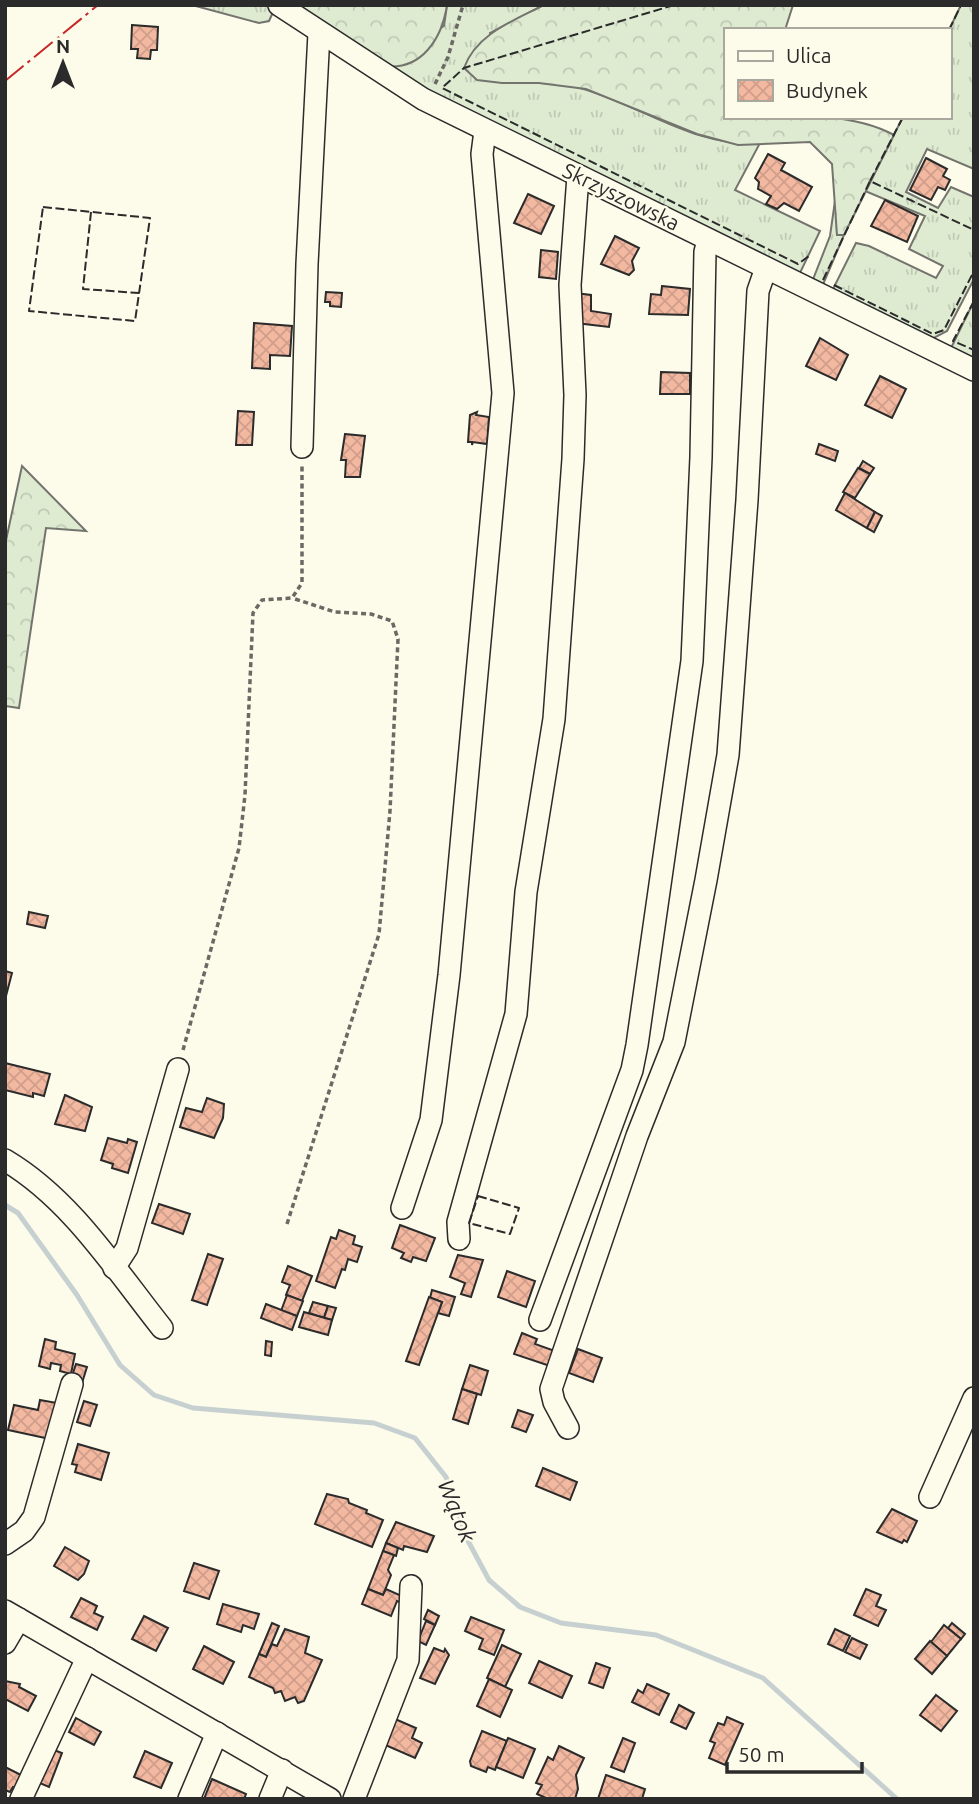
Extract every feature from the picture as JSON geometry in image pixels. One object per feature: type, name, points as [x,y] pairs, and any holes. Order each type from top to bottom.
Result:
[{"type":"street","name":"Skrzyszowska","points":[[279,5],[318,33],[423,99],[974,370]]},
{"type":"street","points":[[302,447],[318,33]]},
{"type":"street","points":[[402,1208],[431,1120],[449,975],[503,393],[482,154],[485,131]]},
{"type":"street","points":[[459,1239],[458,1222],[516,1014],[526,892],[554,719],[573,459],[575,395],[570,285],[578,176]]},
{"type":"street","points":[[540,1320],[632,1070],[639,1032],[691,673],[701,457],[705,252],[708,240]]},
{"type":"street","points":[[568,1428],[554,1402],[551,1389],[637,1136],[674,1042],[728,755],[747,500],[758,291],[766,268]]},
{"type":"street","points":[[114,1268],[127,1248],[178,1069]]},
{"type":"street","points":[[5,1160],[33,1177],[62,1204],[163,1328]]},
{"type":"street","points":[[5,1544],[24,1531],[34,1517],[72,1384]]},
{"type":"street","points":[[930,1497],[974,1398]]},
{"type":"street","points":[[354,1799],[408,1660],[411,1587]]},
{"type":"street","points":[[5,1643],[12,1615],[330,1799]]},
{"type":"street","points":[[20,1799],[87,1658]]},
{"type":"street","points":[[189,1799],[217,1733]]},
{"type":"street","points":[[270,1799],[282,1770]]},
{"type":"path","points":[[423,99],[448,57],[463,5]]},
{"type":"path","points":[[292,598],[302,583],[302,447]]},
{"type":"path","points":[[178,1069],[239,848],[245,794],[253,613],[262,600],[292,598],[335,612],[371,614],[392,621],[398,639],[390,811],[379,934],[287,1224]]},
{"type":"green space","points":[[192,5],[268,5],[274,10],[269,21],[259,23]]},
{"type":"green space","points":[[293,5],[447,5],[440,29],[428,50],[409,63],[384,66],[366,58]]},
{"type":"green space","points":[[447,5],[544,5],[490,33],[502,83],[545,83],[577,87],[693,133],[737,143],[760,143],[735,190],[820,231],[799,275],[382,67],[444,26]]},
{"type":"green space","points":[[544,5],[793,5],[786,28],[724,28],[724,119],[840,119],[855,121],[894,135],[844,235],[837,235],[832,164],[810,142],[738,145],[697,134],[586,89],[539,83],[477,80],[464,68],[470,56],[486,37]]},
{"type":"green space","points":[[961,5],[974,5],[974,169],[927,149],[906,192],[938,208],[951,187],[974,197],[974,279],[947,331],[930,340],[832,291],[856,243],[869,246],[936,278],[943,266],[909,249],[925,216],[865,191],[902,119],[951,119],[950,28]]},
{"type":"green space","points":[[836,194],[837,235],[844,235],[822,287],[812,282],[830,236]]},
{"type":"green space","points":[[974,301],[974,362],[950,350]]},
{"type":"green space","points":[[22,466],[86,531],[46,528],[19,708],[5,706],[5,545]]},
{"type":"building","points":[[132,25],[158,27],[157,50],[151,50],[150,59],[137,58],[138,49],[131,49]]},
{"type":"building","points":[[768,154],[785,163],[781,170],[812,187],[799,211],[784,203],[777,209],[766,204],[771,196],[758,189],[759,182],[755,178]]},
{"type":"building","points":[[926,158],[947,169],[943,176],[950,180],[945,190],[938,187],[931,200],[910,190]]},
{"type":"building","points":[[528,194],[554,206],[541,234],[514,223]]},
{"type":"building","points":[[885,200],[918,216],[907,242],[871,226]]},
{"type":"building","points":[[615,236],[639,248],[632,261],[634,270],[629,275],[601,264]]},
{"type":"building","points":[[541,250],[558,252],[556,279],[539,277]]},
{"type":"building","points":[[662,286],[690,289],[688,315],[649,314],[651,294],[661,295]]},
{"type":"building","points":[[326,292],[342,293],[341,307],[330,306],[330,302],[325,302]]},
{"type":"building","points":[[575,293],[591,295],[591,311],[611,314],[609,327],[576,323]]},
{"type":"building","points":[[254,323],[292,326],[290,356],[270,355],[270,369],[252,368]]},
{"type":"building","points":[[820,338],[848,355],[836,380],[806,366]]},
{"type":"building","points":[[661,372],[690,373],[690,394],[660,394]]},
{"type":"building","points":[[880,376],[906,389],[892,418],[865,405]]},
{"type":"building","points":[[238,411],[254,412],[252,445],[236,445]]},
{"type":"building","points":[[477,412],[476,415],[489,417],[487,444],[473,442],[472,445],[472,442],[468,442],[470,415]]},
{"type":"building","points":[[345,434],[365,436],[360,477],[345,477],[346,460],[341,460]]},
{"type":"building","points":[[819,444],[838,451],[835,461],[816,454]]},
{"type":"building","points":[[863,461],[874,468],[870,474],[859,468]]},
{"type":"building","points":[[858,468],[870,474],[855,498],[843,492]]},
{"type":"building","points":[[845,493],[875,512],[867,528],[836,510]]},
{"type":"building","points":[[875,512],[882,516],[874,532],[867,528]]},
{"type":"building","points":[[29,912],[48,916],[45,928],[27,924]]},
{"type":"building","points":[[5,971],[12,973],[6,996],[5,996]]},
{"type":"building","points":[[5,1063],[50,1074],[44,1096],[33,1093],[33,1097],[5,1090]]},
{"type":"building","points":[[65,1095],[92,1107],[85,1131],[55,1124]]},
{"type":"building","points":[[207,1098],[224,1104],[223,1118],[214,1138],[180,1127],[186,1108],[202,1112]]},
{"type":"building","points":[[108,1138],[127,1143],[128,1139],[137,1142],[128,1173],[112,1168],[113,1164],[101,1160]]},
{"type":"building","points":[[159,1204],[190,1214],[183,1234],[152,1223]]},
{"type":"building","points":[[400,1225],[435,1238],[426,1261],[413,1257],[411,1262],[401,1258],[404,1253],[392,1248]]},
{"type":"building","points":[[339,1230],[355,1236],[353,1244],[362,1247],[357,1262],[348,1259],[335,1288],[316,1281],[331,1237],[336,1239]]},
{"type":"building","points":[[208,1254],[223,1259],[207,1305],[192,1300]]},
{"type":"building","points":[[458,1255],[483,1260],[471,1297],[461,1294],[465,1283],[450,1277]]},
{"type":"building","points":[[288,1266],[312,1276],[302,1301],[286,1295],[290,1285],[282,1282]]},
{"type":"building","points":[[507,1271],[535,1281],[526,1307],[498,1297]]},
{"type":"building","points":[[432,1290],[455,1297],[449,1316],[438,1313],[442,1302],[430,1298]]},
{"type":"building","points":[[287,1295],[303,1301],[297,1316],[281,1311]]},
{"type":"building","points":[[429,1297],[442,1302],[419,1365],[406,1361]]},
{"type":"building","points":[[313,1302],[328,1306],[324,1318],[309,1313]]},
{"type":"building","points":[[266,1304],[297,1316],[292,1330],[261,1318]]},
{"type":"building","points":[[328,1306],[336,1308],[332,1320],[324,1318]]},
{"type":"building","points":[[304,1312],[332,1320],[328,1335],[299,1327]]},
{"type":"building","points":[[522,1333],[537,1339],[535,1344],[555,1351],[550,1366],[514,1354]]},
{"type":"building","points":[[45,1339],[56,1342],[55,1349],[75,1354],[71,1374],[60,1371],[61,1365],[51,1363],[50,1369],[39,1366]]},
{"type":"building","points":[[266,1341],[272,1342],[271,1356],[265,1355]]},
{"type":"building","points":[[578,1349],[602,1358],[593,1382],[569,1373]]},
{"type":"building","points":[[76,1364],[87,1367],[82,1383],[71,1379]]},
{"type":"building","points":[[470,1365],[488,1371],[481,1395],[462,1389]]},
{"type":"building","points":[[462,1389],[477,1394],[468,1424],[453,1419]]},
{"type":"building","points":[[40,1400],[57,1403],[50,1439],[8,1430],[14,1405],[38,1410]]},
{"type":"building","points":[[84,1401],[97,1405],[90,1426],[77,1422]]},
{"type":"building","points":[[518,1410],[533,1415],[526,1432],[512,1427]]},
{"type":"building","points":[[78,1444],[109,1453],[101,1480],[75,1472],[77,1465],[72,1464]]},
{"type":"building","points":[[543,1468],[577,1482],[570,1500],[536,1486]]},
{"type":"building","points":[[327,1494],[348,1499],[349,1503],[383,1520],[372,1547],[315,1524]]},
{"type":"building","points":[[892,1509],[917,1521],[907,1542],[904,1540],[902,1543],[877,1532]]},
{"type":"building","points":[[396,1522],[434,1536],[427,1552],[404,1546],[403,1550],[386,1543]]},
{"type":"building","points":[[386,1543],[398,1548],[396,1556],[383,1551]]},
{"type":"building","points":[[65,1547],[89,1561],[84,1574],[78,1580],[54,1566]]},
{"type":"building","points":[[383,1551],[394,1555],[388,1570],[391,1575],[383,1595],[368,1589]]},
{"type":"building","points":[[194,1563],[219,1571],[209,1599],[184,1591]]},
{"type":"building","points":[[368,1589],[383,1595],[386,1589],[404,1597],[402,1603],[397,1601],[391,1616],[362,1604]]},
{"type":"building","points":[[866,1589],[881,1595],[876,1606],[886,1610],[878,1626],[854,1615]]},
{"type":"building","points":[[81,1598],[97,1606],[94,1613],[103,1617],[97,1630],[71,1617]]},
{"type":"building","points":[[223,1604],[259,1614],[254,1629],[243,1625],[241,1632],[217,1624]]},
{"type":"building","points":[[428,1610],[439,1616],[435,1625],[424,1619]]},
{"type":"building","points":[[144,1616],[168,1628],[156,1651],[132,1639]]},
{"type":"building","points":[[471,1617],[504,1630],[494,1655],[479,1649],[483,1639],[465,1631]]},
{"type":"building","points":[[426,1621],[435,1625],[426,1645],[418,1641]]},
{"type":"building","points":[[272,1623],[279,1626],[266,1657],[259,1654]]},
{"type":"building","points":[[952,1623],[965,1634],[961,1639],[948,1628]]},
{"type":"building","points":[[944,1625],[961,1639],[947,1656],[931,1642]]},
{"type":"building","points":[[285,1629],[309,1637],[305,1653],[322,1660],[304,1701],[298,1703],[295,1697],[285,1701],[281,1691],[275,1693],[273,1688],[249,1677],[259,1654],[266,1657],[272,1644],[277,1646]]},
{"type":"building","points":[[835,1629],[850,1636],[843,1651],[828,1644]]},
{"type":"building","points":[[852,1638],[867,1645],[860,1659],[845,1652]]},
{"type":"building","points":[[930,1641],[947,1656],[932,1674],[915,1659]]},
{"type":"building","points":[[502,1645],[521,1654],[505,1687],[487,1678]]},
{"type":"building","points":[[204,1646],[234,1662],[223,1684],[193,1669]]},
{"type":"building","points":[[434,1648],[444,1652],[445,1649],[449,1655],[435,1684],[420,1678]]},
{"type":"building","points":[[539,1661],[572,1676],[562,1698],[529,1683]]},
{"type":"building","points":[[596,1663],[610,1668],[603,1688],[589,1683]]},
{"type":"building","points":[[489,1679],[512,1690],[500,1717],[477,1706]]},
{"type":"building","points":[[5,1681],[20,1684],[19,1687],[36,1696],[28,1711],[5,1699]]},
{"type":"building","points":[[647,1684],[669,1694],[659,1715],[632,1702],[638,1690],[643,1693]]},
{"type":"building","points":[[936,1695],[957,1711],[941,1731],[920,1715]]},
{"type":"building","points":[[679,1705],[694,1713],[686,1729],[671,1722]]},
{"type":"building","points":[[727,1717],[743,1724],[725,1765],[709,1758],[715,1743],[710,1741],[718,1723],[724,1725]]},
{"type":"building","points":[[76,1718],[101,1732],[94,1745],[69,1732]]},
{"type":"building","points":[[395,1719],[416,1728],[412,1738],[422,1743],[415,1758],[383,1744]]},
{"type":"building","points":[[482,1731],[507,1741],[495,1770],[488,1767],[486,1772],[471,1766],[470,1761]]},
{"type":"building","points":[[508,1738],[535,1749],[523,1778],[496,1767]]},
{"type":"building","points":[[623,1738],[635,1743],[624,1772],[611,1767]]},
{"type":"building","points":[[559,1746],[584,1758],[576,1775],[578,1789],[575,1799],[548,1799],[537,1794],[542,1785],[536,1783],[548,1757],[553,1760]]},
{"type":"building","points":[[49,1748],[62,1753],[49,1787],[35,1781]]},
{"type":"building","points":[[145,1751],[172,1763],[161,1788],[134,1777]]},
{"type":"building","points":[[5,1767],[25,1777],[19,1789],[13,1787],[10,1792],[5,1790]]},
{"type":"building","points":[[606,1775],[645,1789],[642,1799],[598,1799]]},
{"type":"building","points":[[212,1779],[246,1794],[244,1799],[204,1799]]},
{"type":"waterway","name":"Wątok","points":[[5,1205],[18,1213],[77,1295],[120,1365],[154,1395],[193,1408],[374,1423],[415,1438],[446,1477],[467,1539],[489,1580],[520,1607],[561,1623],[656,1635],[763,1678],[897,1799]]},
{"type":"fence","points":[[674,5],[464,68],[442,88],[798,264],[809,256]]},
{"type":"fence","points":[[950,28],[961,5]]},
{"type":"fence","points":[[870,181],[902,119]]},
{"type":"fence","points":[[823,280],[870,181],[974,230]]},
{"type":"fence","points":[[43,207],[150,218],[135,321],[29,311],[43,207]]},
{"type":"fence","points":[[91,212],[83,289],[139,293]]},
{"type":"fence","points":[[834,285],[933,334],[944,330],[974,271]]},
{"type":"fence","points":[[974,301],[953,341],[974,350]]},
{"type":"fence","points":[[478,1196],[519,1208],[510,1234],[469,1223],[478,1196]]},
{"type":"power","points":[[5,81],[98,5]]}]
